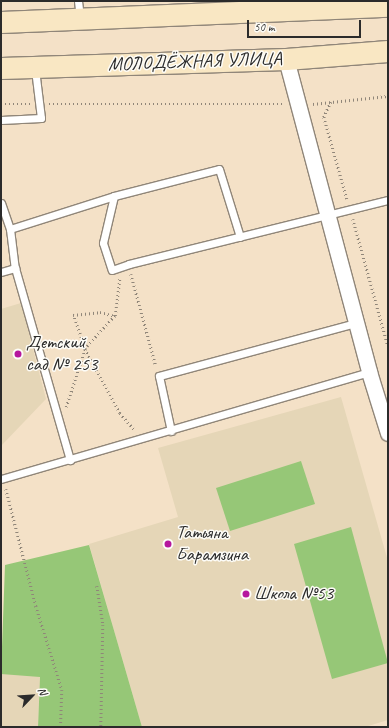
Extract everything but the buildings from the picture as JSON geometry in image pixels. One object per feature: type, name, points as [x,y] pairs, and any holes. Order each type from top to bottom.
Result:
[{"type":"main road","points":[[1,22],[79,10],[388,6]]},
{"type":"main road","name":"МОЛОДЁЖНАЯ УЛИЦА","points":[[1,68],[286,59],[388,51]]},
{"type":"street","points":[[286,59],[369,372],[388,433]]},
{"type":"lane","points":[[1,120],[41,118],[35,67]]},
{"type":"lane","points":[[10,228],[114,196],[219,169],[240,237]]},
{"type":"lane","points":[[114,196],[103,242],[112,270],[125,265],[388,200]]},
{"type":"lane","points":[[1,203],[2,211],[10,228],[15,268],[70,460]]},
{"type":"lane","points":[[1,272],[15,268]]},
{"type":"lane","points":[[171,432],[158,376],[356,323]]},
{"type":"lane","points":[[2,479],[144,440],[369,372]]},
{"type":"path","points":[[1,104],[298,105],[388,96]]},
{"type":"path","points":[[331,102],[324,117],[388,346]]},
{"type":"path","points":[[60,426],[85,349],[115,316],[125,265]]},
{"type":"path","points":[[125,265],[158,376]]},
{"type":"path","points":[[115,316],[100,312],[73,315],[85,349],[120,413],[144,440]]},
{"type":"path","points":[[2,479],[36,606],[62,690],[61,727]]},
{"type":"path","points":[[97,586],[103,626],[101,727]]},
{"type":"shaded area","name":"Детский сад № 253","points":[[21,303],[46,399],[1,446],[1,309]]},
{"type":"shaded area","name":"Школа №53","points":[[341,397],[388,561],[388,720],[365,727],[142,727],[89,544],[178,517],[158,448]]},
{"type":"shaded area","points":[[1,673],[40,676],[38,727],[1,727]]},
{"type":"green space","points":[[301,461],[315,504],[230,531],[216,488]]},
{"type":"green space","points":[[351,527],[388,663],[332,679],[294,544]]},
{"type":"green space","points":[[89,545],[142,727],[38,727],[40,677],[1,674],[5,565]]},
{"type":"place","name":"Детский сад № 253","points":[[18,354]]},
{"type":"place","name":"Татьяна Барамзина","points":[[168,544]]},
{"type":"place","name":"Школа №53","points":[[246,594]]}]
